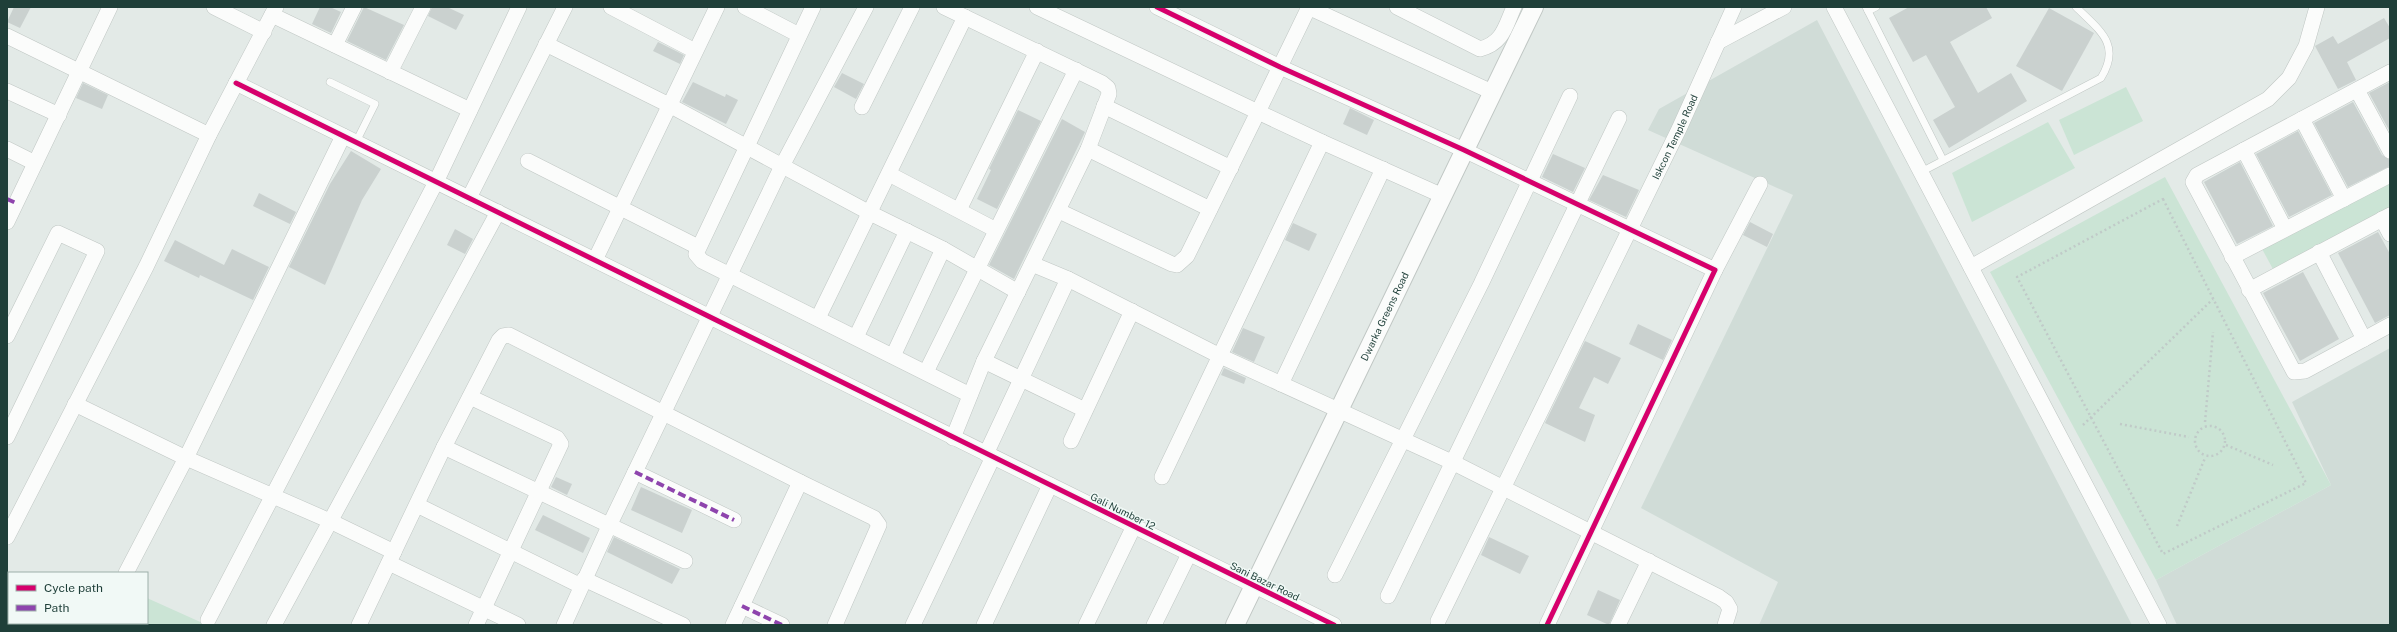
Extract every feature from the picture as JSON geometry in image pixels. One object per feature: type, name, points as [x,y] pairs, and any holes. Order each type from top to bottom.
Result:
[{"type":"street","points":[[7,222],[110,7]]},
{"type":"street","points":[[214,7],[264,32]]},
{"type":"street","points":[[335,45],[354,7]]},
{"type":"street","points":[[390,72],[423,7]]},
{"type":"street","points":[[208,620],[436,182],[519,7]]},
{"type":"street","points":[[468,198],[565,7]]},
{"type":"street","points":[[611,7],[695,51]]},
{"type":"street","points":[[595,260],[717,7]]},
{"type":"street","points":[[745,7],[800,34]]},
{"type":"street","points":[[814,7],[698,247],[698,258],[970,395]]},
{"type":"street","points":[[564,625],[610,524],[665,413],[782,166],[866,7]]},
{"type":"street","points":[[862,108],[912,7]]},
{"type":"street","points":[[944,7],[1076,70],[1108,88],[1109,94],[1088,149],[1059,211],[984,361],[953,438]]},
{"type":"street","points":[[1037,7],[1322,142],[1443,196]]},
{"type":"street","points":[[1157,7],[1280,67],[1464,150],[1715,270]]},
{"type":"street","points":[[1059,211],[1177,265],[1187,256],[1309,7],[1492,92]]},
{"type":"street","points":[[1397,7],[1480,49],[1499,41],[1514,7]]},
{"type":"street","name":"Dwarka Greens Road","points":[[1235,625],[1340,411],[1464,150],[1534,7]]},
{"type":"street","name":"Iskcon Temple Road","points":[[1438,622],[1679,129],[1734,7]]},
{"type":"street","points":[[1718,42],[1784,7]]},
{"type":"street","points":[[1834,7],[2159,625]]},
{"type":"street","points":[[1971,267],[2268,99],[2289,78],[2306,46],[2318,7]]},
{"type":"street","points":[[7,537],[166,228],[208,135],[274,11],[335,45],[470,110]]},
{"type":"street","points":[[818,318],[965,17]]},
{"type":"street","points":[[7,36],[208,135]]},
{"type":"street","points":[[546,44],[669,105],[870,213],[943,248],[1018,292]]},
{"type":"street","points":[[959,210],[1037,51]]},
{"type":"street","points":[[926,372],[976,268],[1076,70]]},
{"type":"street","points":[[2390,72],[2194,178],[2194,187],[2294,372],[2305,371],[2390,325]]},
{"type":"street","name":"Gali Number 12","points":[[236,83],[1189,554]]},
{"type":"street","points":[[2357,90],[2390,151]]},
{"type":"street","points":[[7,91],[58,115]]},
{"type":"street","points":[[1335,575],[1404,440],[1530,182],[1570,96]]},
{"type":"street","points":[[1104,106],[1231,168]]},
{"type":"street","points":[[1388,596],[1454,463],[1619,118]]},
{"type":"street","points":[[2302,119],[2344,199]]},
{"type":"street","points":[[127,572],[350,139]]},
{"type":"street","points":[[1162,477],[1322,142]]},
{"type":"street","points":[[7,149],[35,163]]},
{"type":"street","points":[[1088,149],[1210,209]]},
{"type":"street","points":[[2244,150],[2285,229]]},
{"type":"street","points":[[528,161],[698,247]]},
{"type":"street","points":[[1281,384],[1383,169]]},
{"type":"street","points":[[889,174],[996,230]]},
{"type":"street","points":[[2232,257],[2390,175]]},
{"type":"street","points":[[1547,625],[1592,533],[1715,270],[1760,184]]},
{"type":"street","points":[[274,625],[498,212]]},
{"type":"street","points":[[2249,290],[2386,217],[2390,234]]},
{"type":"street","points":[[856,337],[907,231]]},
{"type":"street","points":[[7,336],[58,233],[97,251],[7,437]]},
{"type":"street","points":[[893,356],[943,248]]},
{"type":"street","points":[[2319,252],[2364,339]]},
{"type":"street","points":[[1032,264],[1068,279],[1220,356],[1454,463],[1648,561],[1726,602],[1730,609],[1724,625]]},
{"type":"street","points":[[913,625],[990,455],[1021,379],[1068,279]]},
{"type":"street","points":[[1071,441],[1132,311]]},
{"type":"street","points":[[360,625],[444,447],[499,340],[503,336],[509,335],[874,518],[879,525],[835,625]]},
{"type":"street","points":[[984,361],[1085,410]]},
{"type":"street","points":[[470,397],[560,440],[559,448],[476,625]]},
{"type":"street","points":[[75,404],[186,458],[330,521],[484,609],[518,625]]},
{"type":"street","points":[[444,447],[610,524],[685,561]]},
{"type":"street","points":[[635,472],[734,520]]},
{"type":"street","points":[[733,625],[800,482]]},
{"type":"street","points":[[984,625],[1050,485]]},
{"type":"street","points":[[417,505],[510,551],[683,625]]},
{"type":"street","points":[[1086,625],[1134,526]]},
{"type":"street","points":[[1154,625],[1189,554]]},
{"type":"street","name":"Sani Bazar Road","points":[[1189,554],[1334,625]]},
{"type":"street","points":[[1618,625],[1648,561]]},
{"type":"street","points":[[742,606],[782,625]]},
{"type":"lane","points":[[1876,7],[1868,9],[1943,160]]},
{"type":"lane","points":[[1921,172],[2101,78],[2110,60],[2110,49],[2101,32],[2076,7]]},
{"type":"lane","points":[[330,82],[375,104],[350,139]]},
{"type":"path","points":[[2163,199],[2214,299],[2306,483],[2163,554],[2017,277],[2163,199]]},
{"type":"path","points":[[2083,425],[2214,299]]},
{"type":"path","points":[[2205,422],[2213,332]]},
{"type":"path","points":[[2120,424],[2189,437]]},
{"type":"path","points":[[2226,445],[2218,455],[2209,455],[2200,451],[2194,440],[2200,430],[2208,426],[2222,432],[2226,445],[2273,465]]},
{"type":"path","points":[[2177,526],[2205,458]]},
{"type":"shaded area","points":[[1817,20],[2132,625],[1759,625],[1778,582],[1641,508],[1793,195],[1648,130],[1659,109]]},
{"type":"shaded area","points":[[2390,348],[2390,625],[2177,625],[2156,580],[2331,485],[2292,402]]},
{"type":"green space","points":[[2126,87],[2143,121],[2074,155],[2059,120]]},
{"type":"green space","points":[[2048,122],[2075,168],[1972,222],[1952,173]]},
{"type":"green space","points":[[2165,177],[2331,485],[2156,580],[1990,272]]},
{"type":"green space","points":[[2390,180],[2390,210],[2274,271],[2261,247]]},
{"type":"green space","points":[[7,578],[8,624],[148,624],[148,598],[207,625],[7,625]]},
{"type":"building","points":[[14,7],[31,7],[20,28],[7,22]]},
{"type":"building","points":[[320,7],[330,7],[341,12],[331,33],[312,24]]},
{"type":"building","points":[[364,7],[404,25],[386,60],[347,41]]},
{"type":"building","points":[[432,7],[447,7],[464,15],[456,30],[428,16]]},
{"type":"building","points":[[1909,7],[1986,7],[1992,18],[1950,42],[1978,93],[2011,73],[2027,101],[1949,148],[1933,120],[1955,107],[1926,55],[1913,62],[1889,18]]},
{"type":"building","points":[[2049,8],[2094,33],[2062,91],[2016,66]]},
{"type":"building","points":[[2384,18],[2390,28],[2390,38],[2347,62],[2356,80],[2338,89],[2315,46],[2333,36],[2338,44]]},
{"type":"building","points":[[658,42],[684,55],[680,64],[653,51]]},
{"type":"building","points":[[842,73],[864,84],[856,99],[834,87]]},
{"type":"building","points":[[693,82],[725,97],[726,94],[738,100],[726,124],[682,102]]},
{"type":"building","points":[[2390,82],[2390,132],[2369,93]]},
{"type":"building","points":[[83,83],[108,95],[102,109],[76,98]]},
{"type":"building","points":[[2353,102],[2382,155],[2390,160],[2390,166],[2348,187],[2314,123]]},
{"type":"building","points":[[1350,108],[1374,120],[1367,135],[1343,124]]},
{"type":"building","points":[[1018,110],[1041,121],[997,209],[977,199],[991,170],[989,169]]},
{"type":"building","points":[[1062,119],[1085,132],[1014,279],[989,265]]},
{"type":"building","points":[[2298,131],[2332,195],[2289,217],[2256,154]]},
{"type":"building","points":[[351,151],[381,169],[362,200],[325,285],[289,267],[330,184]]},
{"type":"building","points":[[1553,154],[1585,168],[1573,192],[1542,177]]},
{"type":"building","points":[[2240,162],[2273,226],[2237,244],[2204,182]]},
{"type":"building","points":[[1603,175],[1639,190],[1626,217],[1589,200]]},
{"type":"building","points":[[259,193],[296,212],[290,224],[253,206]]},
{"type":"building","points":[[1750,222],[1773,234],[1767,247],[1743,235]]},
{"type":"building","points":[[1293,223],[1317,234],[1309,251],[1285,240]]},
{"type":"building","points":[[455,229],[473,239],[465,254],[447,245]]},
{"type":"building","points":[[2378,232],[2390,254],[2390,315],[2375,323],[2338,253]]},
{"type":"building","points":[[175,240],[224,265],[232,249],[269,267],[253,300],[200,275],[199,278],[164,261]]},
{"type":"building","points":[[2303,272],[2339,339],[2300,361],[2263,293]]},
{"type":"building","points":[[1638,324],[1672,340],[1663,360],[1629,344]]},
{"type":"building","points":[[1243,328],[1265,337],[1254,362],[1232,352]]},
{"type":"building","points":[[1585,341],[1621,358],[1608,384],[1594,377],[1579,408],[1595,415],[1585,442],[1545,423]]},
{"type":"building","points":[[1224,368],[1246,378],[1244,384],[1221,375]]},
{"type":"building","points":[[556,477],[572,484],[567,495],[551,487]]},
{"type":"building","points":[[641,487],[692,510],[682,533],[631,510]]},
{"type":"building","points":[[543,515],[590,538],[583,553],[535,530]]},
{"type":"building","points":[[614,537],[680,569],[672,584],[607,552]]},
{"type":"building","points":[[1489,537],[1529,556],[1520,574],[1481,555]]},
{"type":"building","points":[[1598,590],[1620,600],[1609,625],[1587,615]]},
{"type":"marked path","points":[[7,199],[16,203]]},
{"type":"marked path","points":[[635,472],[734,520]]},
{"type":"marked path","points":[[742,606],[782,625]]},
{"type":"cycle path","points":[[1157,7],[1280,67],[1464,150],[1715,270],[1547,625]]},
{"type":"cycle path","points":[[236,83],[1334,625]]}]
